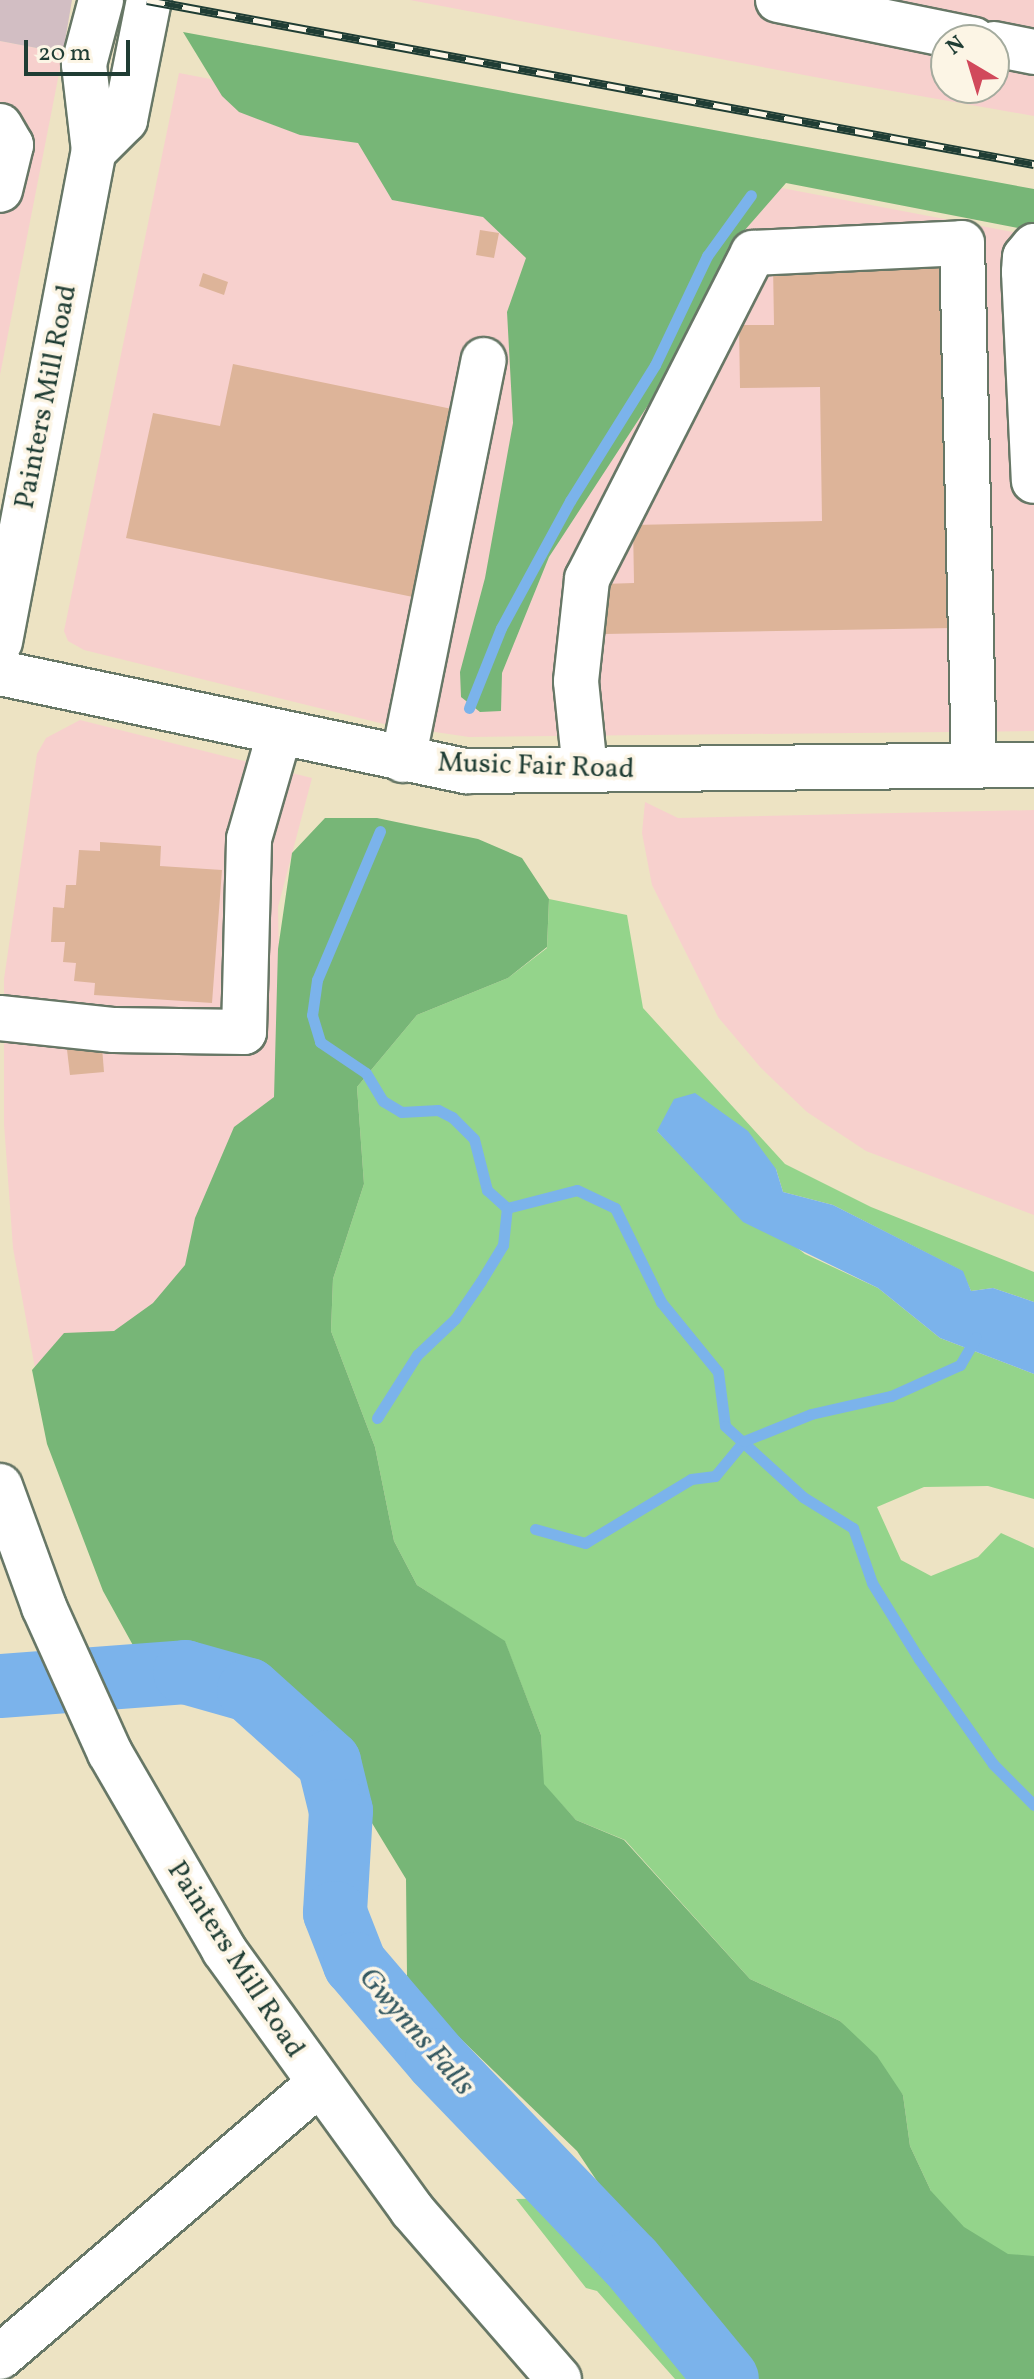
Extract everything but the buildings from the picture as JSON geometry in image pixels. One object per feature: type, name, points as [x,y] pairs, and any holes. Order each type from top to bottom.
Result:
[{"type":"main road","name":"Painters Mill Road","points":[[0,642],[94,151],[84,64],[101,0]]},
{"type":"main road","points":[[94,151],[125,120],[149,0]]},
{"type":"main road","points":[[778,0],[930,31]]},
{"type":"main road","points":[[1010,47],[1034,52]]},
{"type":"main road","points":[[0,126],[11,145],[0,190]]},
{"type":"main road","points":[[585,770],[576,681],[587,579],[753,253],[962,243],[974,766]]},
{"type":"main road","points":[[1034,246],[1025,257],[1024,272],[1034,481]]},
{"type":"main road","points":[[403,760],[484,360]]},
{"type":"main road","name":"Music Fair Road","points":[[0,673],[279,735],[467,771],[1034,765]]},
{"type":"main road","points":[[0,1018],[114,1030],[244,1032],[249,839],[279,735]]},
{"type":"main road","name":"Painters Mill Road","points":[[0,1486],[44,1607],[110,1753],[224,1950],[317,2085],[412,2210],[559,2379]]},
{"type":"main road","points":[[0,2357],[317,2085]]},
{"type":"shaded area","points":[[0,0],[72,0],[63,53],[0,41]]},
{"type":"shaded area","points":[[410,0],[1034,0],[1034,116],[966,104],[1010,104],[1010,24],[930,24],[930,98]]},
{"type":"shaded area","points":[[0,41],[63,53],[0,375]]},
{"type":"shaded area","points":[[179,73],[1034,236],[1034,731],[469,737],[388,725],[84,650],[68,641],[64,631]]},
{"type":"shaded area","points":[[80,720],[312,778],[278,907],[289,1425],[39,1390],[13,1248],[4,1124],[4,979],[37,754],[46,738]]},
{"type":"shaded area","points":[[645,802],[678,818],[1034,810],[1034,1215],[866,1151],[807,1112],[761,1068],[718,1017],[652,885],[642,833]]},
{"type":"green space","points":[[183,32],[1034,189],[1034,231],[786,183],[730,247],[656,393],[549,557],[502,673],[501,711],[480,712],[461,697],[460,672],[485,578],[513,423],[507,312],[526,258],[483,217],[392,200],[358,143],[300,135],[239,112],[222,96]]},
{"type":"green space","points":[[325,818],[377,818],[478,839],[522,858],[549,899],[547,947],[508,978],[417,1015],[357,1087],[364,1184],[333,1279],[331,1331],[375,1447],[394,1541],[417,1585],[505,1641],[541,1735],[544,1784],[576,1820],[624,1840],[750,1979],[840,2021],[877,2056],[903,2095],[910,2146],[931,2191],[964,2227],[1008,2254],[1034,2256],[1034,2379],[729,2379],[577,2151],[436,2015],[407,1976],[406,1879],[305,1713],[269,1679],[140,1658],[103,1591],[47,1444],[32,1370],[64,1333],[114,1331],[153,1303],[185,1265],[195,1218],[234,1127],[274,1097],[278,949],[292,853]]},
{"type":"green space","points":[[549,899],[627,915],[643,1008],[785,1164],[871,1207],[1034,1272],[1034,1302],[993,1288],[971,1291],[962,1271],[833,1205],[783,1192],[776,1169],[657,1131],[697,1170],[805,1254],[878,1288],[940,1338],[1034,1374],[1034,1499],[988,1486],[924,1487],[877,1507],[901,1560],[931,1576],[978,1557],[1001,1533],[1034,1548],[1034,2379],[675,2379],[597,2291],[586,2288],[516,2199],[931,2191],[910,2146],[903,2095],[840,2021],[750,1979],[625,1840],[576,1820],[543,1784],[541,1735],[505,1642],[417,1585],[394,1541],[375,1447],[331,1331],[333,1279],[364,1184],[357,1087],[417,1015],[508,978],[547,948]]},
{"type":"water","points":[[695,1093],[748,1131],[776,1169],[783,1192],[833,1205],[963,1271],[971,1291],[993,1288],[1034,1302],[1034,1374],[940,1338],[878,1288],[743,1222],[657,1131],[674,1099]]},
{"type":"waterway","points":[[469,708],[501,628],[570,501],[655,365],[707,256],[751,195]]},
{"type":"waterway","points":[[380,831],[317,980],[312,1015],[320,1042],[366,1073],[383,1101],[401,1112],[438,1110],[452,1117],[474,1139],[487,1190],[507,1208],[577,1190],[615,1208],[661,1302],[718,1372],[725,1426],[803,1497],[853,1528],[872,1583],[919,1659],[993,1764],[1034,1805]]},
{"type":"waterway","points":[[377,1418],[417,1355],[455,1319],[481,1281],[503,1245],[507,1208]]},
{"type":"waterway","points":[[535,1529],[585,1543],[691,1479],[715,1476],[744,1441],[811,1414],[891,1396],[960,1365],[976,1337]]},
{"type":"waterway","name":"Gwynns Falls","points":[[0,1686],[185,1672],[249,1690],[329,1762],[341,1811],[335,1913],[355,1964],[437,2060],[631,2262],[727,2379]]},
{"type":"railway","points":[[147,0],[1034,164]]}]
